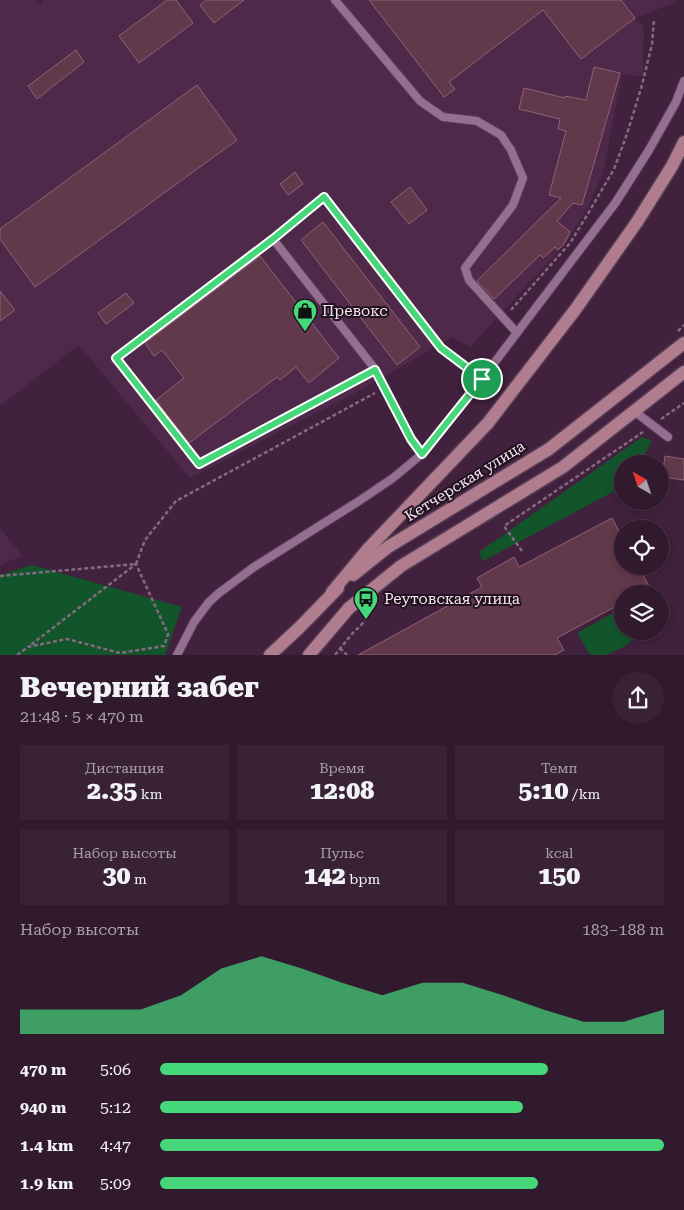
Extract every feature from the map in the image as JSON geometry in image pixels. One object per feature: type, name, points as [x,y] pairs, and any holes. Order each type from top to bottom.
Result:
[{"type":"main road","points":[[332,592],[367,550],[488,423],[581,302],[637,222],[672,166],[684,142]]},
{"type":"main road","name":"Кетчерская улица","points":[[270,655],[299,628],[332,592],[388,547],[549,449],[684,343]]},
{"type":"main road","points":[[309,655],[349,608],[400,566],[563,467],[684,372]]},
{"type":"lane","points":[[335,0],[420,101],[443,117],[477,121],[501,135],[511,150],[523,178],[513,205],[465,268],[469,280],[516,333]]},
{"type":"lane","points":[[179,653],[201,612],[230,584],[359,502],[393,478],[422,454],[482,379],[616,202],[649,150],[676,102],[684,81]]},
{"type":"lane","points":[[375,370],[199,464],[116,358],[273,239],[324,197],[441,348],[482,379]]},
{"type":"lane","points":[[273,239],[375,370],[411,439],[422,454]]},
{"type":"lane","points":[[634,411],[668,437]]},
{"type":"path","points":[[504,319],[570,243],[614,169],[642,85],[652,44],[654,19]]},
{"type":"path","points":[[17,655],[136,564],[145,540],[176,501],[385,388]]},
{"type":"path","points":[[522,551],[504,526],[684,403]]},
{"type":"path","points":[[0,576],[136,564]]},
{"type":"path","points":[[28,647],[67,639],[120,653],[164,646],[168,634],[136,564]]},
{"type":"path","points":[[337,654],[351,635],[366,620]]},
{"type":"path","points":[[340,648],[347,655]]},
{"type":"shaded area","points":[[0,0],[35,0],[40,4],[43,0],[676,0],[674,3],[635,18],[644,27],[643,76],[622,75],[603,173],[589,205],[565,244],[470,347],[452,337],[365,388],[190,478],[79,345],[0,406]]},
{"type":"shaded area","points":[[0,528],[23,556],[0,565]]},
{"type":"green space","points":[[642,437],[652,441],[644,455],[616,455]]},
{"type":"green space","points":[[614,457],[614,491],[483,561],[479,552]]},
{"type":"green space","points":[[32,565],[182,607],[165,655],[0,655],[0,575]]},
{"type":"green space","points":[[614,612],[614,640],[632,640],[607,655],[590,655],[577,633]]},
{"type":"building","points":[[167,0],[176,0],[193,23],[139,63],[119,36]]},
{"type":"building","points":[[206,0],[244,0],[214,23],[200,5]]},
{"type":"building","points":[[369,0],[621,0],[635,18],[581,59],[543,10],[449,82],[455,89],[444,97]]},
{"type":"building","points":[[76,50],[84,62],[37,99],[28,86]]},
{"type":"building","points":[[594,67],[620,73],[582,205],[573,203],[557,221],[570,232],[564,244],[558,250],[555,247],[543,258],[540,255],[494,299],[477,281],[561,198],[549,195],[566,131],[558,129],[560,119],[519,109],[524,88],[565,98],[565,96],[586,100]]},
{"type":"building","points":[[197,85],[237,140],[35,287],[0,239],[0,229]]},
{"type":"building","points":[[295,172],[303,184],[288,195],[280,184]]},
{"type":"building","points":[[410,187],[427,210],[409,224],[391,202]]},
{"type":"building","points":[[323,222],[420,347],[397,365],[301,240]]},
{"type":"building","points":[[260,256],[339,358],[309,383],[296,367],[280,380],[277,377],[189,443],[156,400],[184,378],[162,350],[154,356],[145,343]]},
{"type":"building","points":[[0,291],[15,310],[0,321]]},
{"type":"building","points":[[126,293],[134,303],[106,324],[98,313]]},
{"type":"building","points":[[669,457],[684,459],[684,480],[669,478]]},
{"type":"building","points":[[612,518],[614,522],[614,575],[643,575],[648,585],[614,585],[614,607],[557,638],[564,650],[555,655],[358,655],[482,587],[477,578],[514,557],[519,567]]},
{"type":"place","name":"Превокс","points":[[305,332]]},
{"type":"place","name":"Реутовская улица","points":[[366,620]]},
{"type":"route","points":[[324,197],[441,348],[482,379],[422,454],[411,439],[375,370],[199,464],[116,358],[273,239],[324,197]]}]
